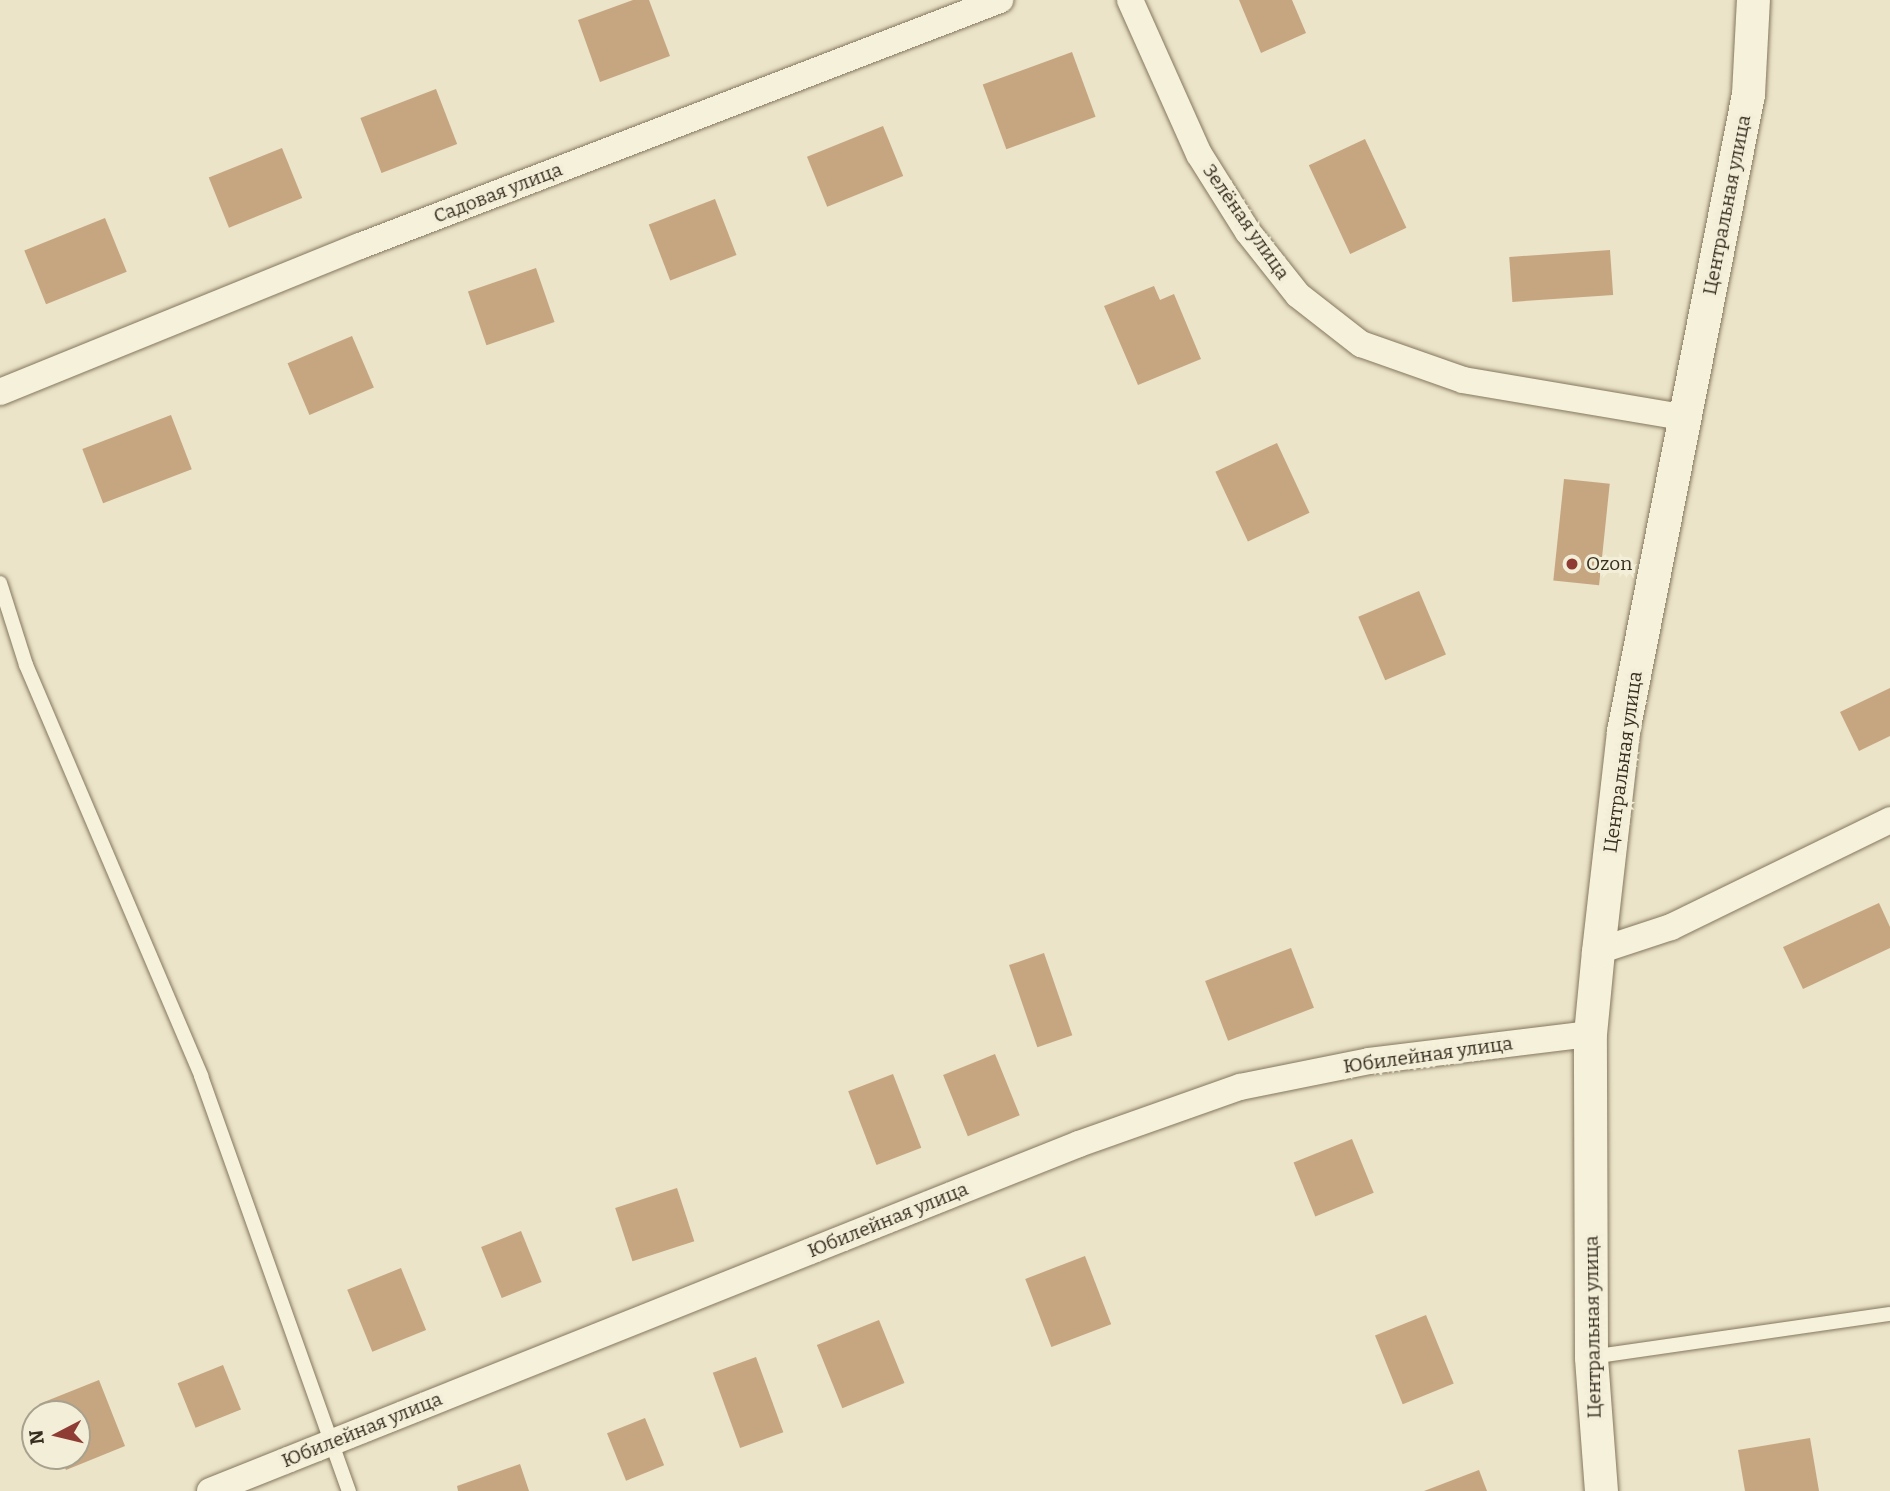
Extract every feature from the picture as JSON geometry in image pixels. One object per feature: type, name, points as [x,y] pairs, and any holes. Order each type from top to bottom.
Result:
[{"type":"street","name":"Садовая улица","points":[[0,392],[360,246],[1000,0]]},
{"type":"street","name":"Зелёная улица","points":[[1130,0],[1199,154],[1248,232],[1298,295],[1361,344],[1463,380],[1686,418]]},
{"type":"street","name":"Центральная улица","points":[[1601,1491],[1591,1357],[1590,1034],[1598,951],[1623,731],[1748,94],[1753,0]]},
{"type":"street","points":[[1598,951],[1671,927],[1890,820]]},
{"type":"street","name":"Юбилейная улица","points":[[210,1491],[1079,1143],[1240,1087],[1369,1061],[1590,1034]]},
{"type":"lane","points":[[0,583],[26,665],[201,1076],[349,1491]]},
{"type":"lane","points":[[1591,1357],[1890,1314]]},
{"type":"building","points":[[633,0],[649,0],[670,56],[600,82],[578,20]]},
{"type":"building","points":[[1239,0],[1292,0],[1306,33],[1261,53]]},
{"type":"building","points":[[1072,52],[1096,117],[1006,149],[983,84]]},
{"type":"building","points":[[436,89],[457,144],[382,173],[360,118]]},
{"type":"building","points":[[883,126],[903,176],[827,207],[807,157]]},
{"type":"building","points":[[1365,139],[1406,228],[1350,254],[1309,165]]},
{"type":"building","points":[[282,148],[302,198],[229,228],[209,178]]},
{"type":"building","points":[[715,199],[737,255],[670,280],[649,224]]},
{"type":"building","points":[[105,218],[127,272],[46,304],[24,251]]},
{"type":"building","points":[[1610,250],[1613,295],[1512,302],[1509,257]]},
{"type":"building","points":[[536,268],[555,322],[486,345],[468,291]]},
{"type":"building","points":[[1154,286],[1160,300],[1174,294],[1201,359],[1138,385],[1104,306]]},
{"type":"building","points":[[352,336],[374,388],[309,415],[288,363]]},
{"type":"building","points":[[171,415],[192,469],[103,503],[82,449]]},
{"type":"building","points":[[1277,443],[1310,513],[1248,542],[1215,472]]},
{"type":"building","points":[[1564,479],[1610,484],[1599,585],[1553,580]]},
{"type":"building","points":[[1419,591],[1446,655],[1385,680],[1358,617]]},
{"type":"building","points":[[1890,688],[1890,736],[1859,751],[1840,712]]},
{"type":"building","points":[[1879,903],[1890,927],[1890,948],[1803,989],[1783,947]]},
{"type":"building","points":[[1291,948],[1314,1008],[1228,1041],[1205,981]]},
{"type":"building","points":[[1044,953],[1072,1035],[1037,1047],[1009,965]]},
{"type":"building","points":[[995,1054],[1020,1115],[968,1136],[943,1075]]},
{"type":"building","points":[[893,1074],[921,1148],[876,1165],[848,1091]]},
{"type":"building","points":[[1352,1139],[1374,1193],[1315,1216],[1294,1163]]},
{"type":"building","points":[[677,1188],[694,1241],[632,1261],[615,1208]]},
{"type":"building","points":[[521,1231],[542,1282],[502,1298],[481,1247]]},
{"type":"building","points":[[1085,1256],[1111,1324],[1051,1347],[1025,1279]]},
{"type":"building","points":[[401,1268],[426,1330],[372,1352],[347,1290]]},
{"type":"building","points":[[1426,1315],[1454,1384],[1403,1404],[1375,1336]]},
{"type":"building","points":[[879,1320],[904,1383],[842,1408],[817,1345]]},
{"type":"building","points":[[756,1357],[783,1432],[740,1448],[713,1373]]},
{"type":"building","points":[[223,1365],[241,1410],[196,1428],[178,1383]]},
{"type":"building","points":[[99,1380],[125,1446],[91,1460],[91,1400],[49,1400]]},
{"type":"building","points":[[645,1418],[664,1465],[626,1481],[607,1433]]},
{"type":"building","points":[[1810,1438],[1819,1491],[1745,1491],[1738,1450]]},
{"type":"building","points":[[520,1464],[529,1491],[458,1491],[457,1486]]},
{"type":"building","points":[[1479,1470],[1487,1491],[1424,1491]]},
{"type":"place","name":"Ozon","points":[[1572,564]]}]
